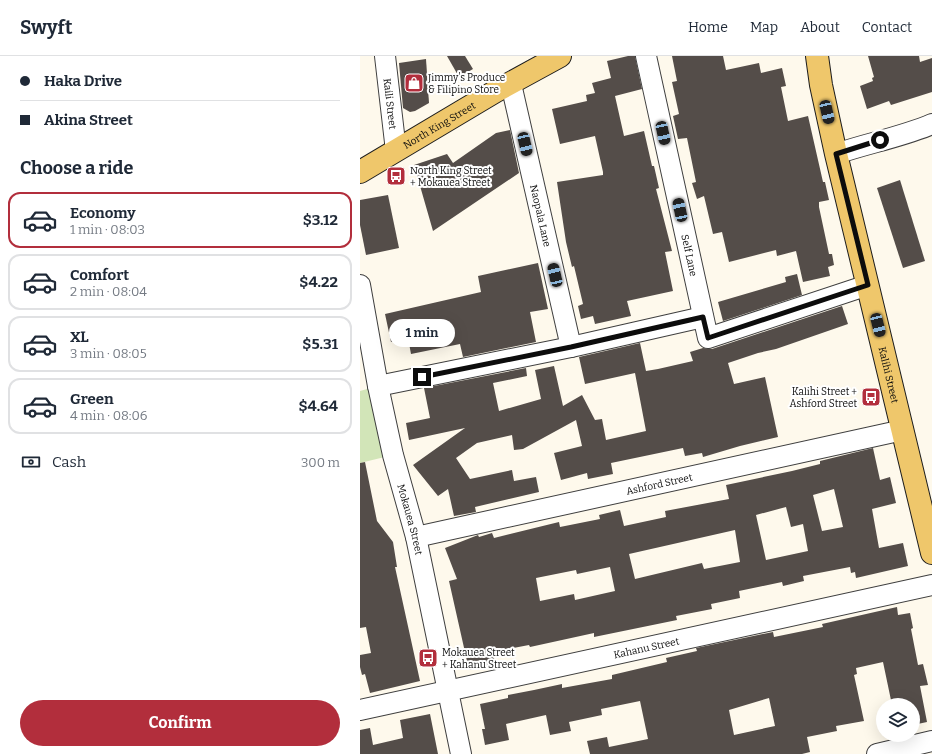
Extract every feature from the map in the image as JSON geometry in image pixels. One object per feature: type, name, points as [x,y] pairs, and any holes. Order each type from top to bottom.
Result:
[{"type":"main road","name":"North King Street","points":[[360,172],[560,56]]},
{"type":"main road","name":"Kalihi Street","points":[[817,56],[821,85],[836,154],[932,553]]},
{"type":"street","name":"Kaili Street","points":[[385,56],[396,151]]},
{"type":"street","name":"Self Lane","points":[[646,56],[708,338],[868,285]]},
{"type":"street","name":"Naopala Lane","points":[[511,84],[571,347]]},
{"type":"street","points":[[836,154],[867,143],[932,124]]},
{"type":"street","name":"Mokauea Street","points":[[360,285],[378,386],[393,456],[416,537],[461,754]]},
{"type":"street","points":[[378,386],[571,347],[703,317]]},
{"type":"street","name":"Ashford Street","points":[[416,537],[903,430]]},
{"type":"street","name":"Kahanu Street","points":[[360,710],[932,585]]},
{"type":"street","points":[[877,754],[932,742]]},
{"type":"green space","points":[[378,386],[393,455],[360,463],[360,391]]},
{"type":"building","points":[[447,56],[465,56],[473,69],[459,77]]},
{"type":"building","points":[[628,56],[635,56],[642,89],[615,96],[624,136],[644,131],[652,166],[654,166],[659,188],[656,189],[672,251],[665,252],[673,291],[627,301],[631,316],[595,324],[593,316],[581,319],[578,306],[583,304],[574,266],[572,267],[566,242],[557,182],[603,175],[603,172],[595,136],[560,144],[552,109],[587,101],[586,95],[595,93],[592,83],[611,78],[607,61]]},
{"type":"building","points":[[672,56],[723,56],[726,70],[759,63],[761,73],[782,68],[786,86],[781,87],[788,121],[808,116],[823,182],[825,182],[829,200],[819,202],[819,207],[829,254],[832,254],[834,265],[828,267],[830,276],[803,282],[796,251],[777,256],[776,250],[729,262],[722,232],[713,234],[704,196],[697,199],[692,183],[696,182],[687,138],[678,139],[673,116],[679,114],[672,82],[677,81]]},
{"type":"building","points":[[868,56],[919,56],[920,62],[932,58],[932,92],[891,105],[889,101],[867,109],[860,86],[873,81],[872,78],[874,77]]},
{"type":"building","name":"Jimmy's Produce & Filipino Store","points":[[426,59],[429,103],[415,111],[410,112],[403,108],[399,63]]},
{"type":"building","points":[[510,130],[519,173],[433,231],[414,165],[447,154],[453,163],[496,133]]},
{"type":"building","points":[[900,180],[925,261],[903,268],[877,188]]},
{"type":"building","points":[[388,195],[399,248],[366,255],[360,225],[360,200]]},
{"type":"building","points":[[538,263],[548,309],[530,312],[536,342],[463,357],[460,344],[411,354],[408,338],[391,342],[385,314],[481,292],[478,276]]},
{"type":"building","points":[[797,274],[802,295],[723,321],[718,302],[786,282],[785,277]]},
{"type":"building","points":[[842,306],[848,324],[776,349],[728,363],[734,384],[765,377],[778,437],[703,457],[702,453],[685,456],[683,448],[611,463],[613,474],[588,479],[587,473],[561,480],[554,453],[582,446],[576,420],[523,449],[514,450],[512,435],[477,443],[456,458],[470,479],[512,470],[514,481],[536,477],[539,492],[475,507],[476,512],[454,516],[448,489],[438,496],[413,465],[465,428],[409,440],[406,423],[430,418],[424,388],[526,368],[527,376],[493,383],[499,411],[541,399],[535,370],[554,366],[563,406],[582,395],[595,420],[602,419],[606,440],[646,431],[635,373],[585,384],[579,357],[640,343],[646,371],[658,369],[693,361],[690,352],[703,348],[712,349]]},
{"type":"building","points":[[873,448],[880,480],[890,477],[896,503],[872,509],[879,548],[903,543],[908,566],[856,578],[855,572],[851,573],[850,567],[803,576],[804,581],[783,586],[782,582],[739,591],[740,598],[711,604],[712,609],[676,616],[677,620],[594,637],[594,633],[530,647],[529,645],[493,652],[495,664],[469,670],[449,581],[457,579],[445,548],[478,535],[479,537],[492,533],[494,538],[559,522],[560,527],[600,519],[599,515],[620,510],[624,526],[666,517],[665,511],[729,499],[726,485],[820,464],[820,461]],"holes":[[[834,489],[843,527],[822,531],[813,495]],[[786,507],[791,527],[803,524],[808,551],[766,560],[756,515]],[[735,530],[740,562],[704,569],[702,563],[635,579],[629,554]],[[610,567],[615,591],[575,600],[574,594],[540,601],[536,578],[576,570],[577,574]]]},
{"type":"building","points":[[365,462],[377,521],[393,542],[397,567],[395,567],[420,681],[370,693],[365,674],[362,675],[360,667],[360,655],[371,653],[366,627],[360,628],[360,463]]},
{"type":"building","points":[[897,607],[898,615],[910,613],[913,628],[911,629],[918,665],[923,664],[928,685],[920,686],[927,722],[920,724],[920,698],[891,698],[883,662],[856,668],[857,674],[854,675],[864,721],[836,726],[837,731],[807,737],[810,752],[802,754],[590,754],[587,741],[607,737],[609,747],[648,739],[640,701],[601,709],[602,715],[569,722],[571,731],[550,735],[546,715],[506,724],[509,740],[485,745],[482,729],[485,729],[480,704],[508,698],[508,695],[562,684],[562,688],[612,679],[612,675],[667,662],[666,658],[697,651],[696,648],[773,632],[774,637],[823,627],[822,624]],"holes":[[[769,698],[775,726],[734,735],[729,710]]]},
{"type":"building","points":[[430,714],[438,754],[360,754],[360,730],[370,728],[373,745],[403,738],[400,720]]},
{"type":"place","name":"Jimmy's Produce & Filipino Store","points":[[414,83]]},
{"type":"place","name":"North King Street + Mokauea Street","points":[[396,176]]},
{"type":"place","name":"Kalihi Street + Ashford Street","points":[[871,397]]},
{"type":"place","name":"Mokauea Street + Kahanu Street","points":[[428,658]]},
{"type":"route","points":[[422,377],[571,347],[703,317],[708,338],[868,285],[836,154],[880,140]]}]
